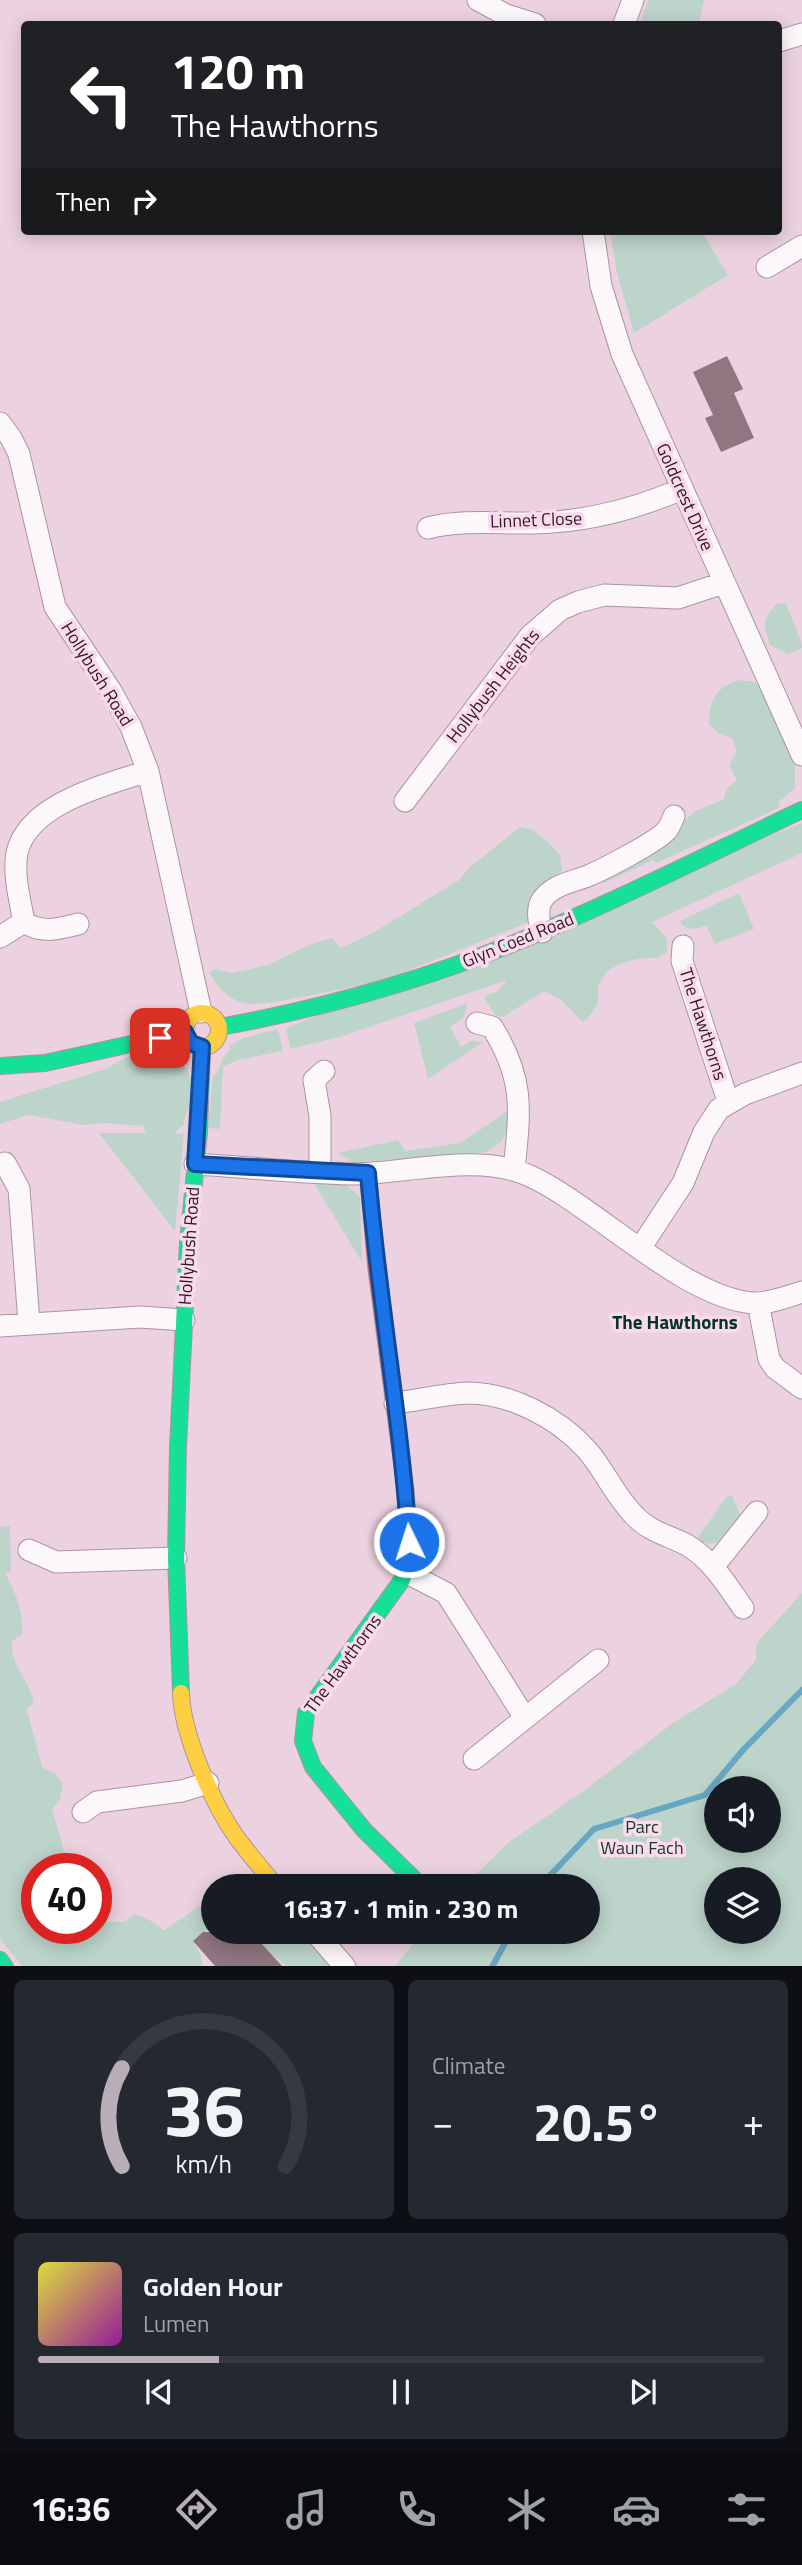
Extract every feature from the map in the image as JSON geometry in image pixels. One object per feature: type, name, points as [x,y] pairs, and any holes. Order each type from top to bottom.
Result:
[{"type":"street","points":[[478,0],[506,15],[525,21]]},
{"type":"street","points":[[625,21],[632,0]]},
{"type":"street","points":[[782,40],[802,34]]},
{"type":"street","name":"Goldcrest Drive","points":[[594,235],[601,286],[617,341],[802,755]]},
{"type":"street","points":[[767,267],[802,246]]},
{"type":"street","name":"Hollybush Road","points":[[0,423],[19,454],[55,607],[111,691],[131,727],[148,771],[201,1012]]},
{"type":"street","name":"Linnet Close","points":[[428,528],[452,522],[535,523],[575,520],[640,506],[682,489]]},
{"type":"street","name":"Hollybush Heights","points":[[405,801],[530,636],[560,610],[604,595],[678,598],[723,583]]},
{"type":"street","points":[[78,924],[47,930],[34,929],[24,922],[15,872],[23,837],[33,824],[55,805],[148,771]]},
{"type":"street","name":"Glyn Coed Road","points":[[220,1027],[291,1014],[423,977],[542,932],[802,810]]},
{"type":"street","points":[[542,932],[539,910],[541,901],[548,894],[565,884],[589,876],[667,831],[674,816]]},
{"type":"street","points":[[0,937],[24,922]]},
{"type":"street","name":"The Hawthorns","points":[[683,946],[682,961],[729,1101]]},
{"type":"street","points":[[201,1012],[215,1017],[220,1027],[213,1044],[202,1047],[191,1043],[185,1032],[190,1017],[201,1012]]},
{"type":"street","points":[[477,1023],[492,1027],[503,1045],[517,1082],[519,1124],[514,1170]]},
{"type":"street","points":[[0,1066],[45,1063],[185,1032]]},
{"type":"street","name":"Hollybush Road","points":[[202,1047],[188,1243],[178,1447],[176,1558],[181,1701],[194,1751],[221,1813],[266,1874]]},
{"type":"street","points":[[0,1083],[45,1063]]},
{"type":"street","points":[[320,1172],[320,1116],[314,1080],[324,1070]]},
{"type":"street","name":"The Hawthorns","points":[[641,1247],[683,1183],[704,1132],[719,1109],[729,1101],[802,1073]]},
{"type":"street","points":[[5,1163],[19,1189],[29,1323]]},
{"type":"street","points":[[195,1164],[368,1173],[481,1165],[514,1170],[543,1183],[681,1275],[732,1300],[758,1303],[802,1292]]},
{"type":"street","name":"The Hawthorns","points":[[368,1173],[376,1266],[395,1403],[408,1528],[408,1559],[396,1590],[314,1701],[302,1726],[306,1753],[313,1767],[363,1832],[408,1874]]},
{"type":"street","points":[[758,1303],[769,1359],[775,1368],[802,1388]]},
{"type":"street","name":"Hollybush Road","points":[[0,1326],[140,1317],[184,1320]]},
{"type":"street","points":[[395,1403],[469,1393],[511,1401],[543,1416],[573,1436],[587,1450],[637,1518],[652,1530],[686,1545],[713,1567],[743,1608]]},
{"type":"street","points":[[713,1567],[757,1512]]},
{"type":"street","points":[[29,1550],[56,1562],[176,1558]]},
{"type":"street","points":[[405,1572],[446,1593],[525,1718]]},
{"type":"street","points":[[474,1759],[598,1660]]},
{"type":"street","points":[[83,1812],[97,1802],[183,1791],[208,1783]]},
{"type":"street","points":[[326,1944],[345,1966]]},
{"type":"street","points":[[0,1959],[5,1966]]},
{"type":"green space","points":[[648,0],[704,0],[700,21],[641,21]]},
{"type":"green space","points":[[611,235],[703,235],[728,275],[634,333],[617,273]]},
{"type":"green space","points":[[778,603],[786,604],[801,641],[802,648],[789,654],[770,645],[766,631],[766,618]]},
{"type":"green space","points":[[740,680],[754,682],[767,691],[795,763],[795,788],[779,802],[779,808],[656,863],[653,860],[604,883],[602,879],[671,833],[695,811],[723,800],[727,788],[737,780],[729,765],[737,752],[732,738],[719,734],[709,724],[716,695]]},
{"type":"green space","points":[[802,823],[802,853],[652,922],[667,938],[667,952],[658,958],[624,962],[609,971],[599,984],[598,1001],[586,1020],[582,1021],[560,999],[544,991],[503,1017],[495,1015],[484,998],[497,992],[507,980],[340,1037],[290,1049],[286,1028]]},
{"type":"green space","points":[[520,827],[532,829],[549,843],[560,855],[562,869],[558,881],[529,922],[380,982],[270,1003],[249,1004],[237,1001],[216,984],[209,972],[215,969],[232,973],[268,965],[309,945],[332,938],[341,948],[376,931],[459,880],[470,867]]},
{"type":"green space","points":[[739,893],[754,929],[715,944],[706,926],[688,928],[680,921]]},
{"type":"green space","points":[[468,1003],[463,1018],[450,1027],[461,1047],[471,1041],[483,1042],[428,1079],[414,1023]]},
{"type":"green space","points":[[278,1029],[283,1051],[237,1060],[223,1067],[220,1129],[208,1128],[213,1075],[216,1075],[224,1056],[231,1049],[229,1046],[243,1038]]},
{"type":"green space","points":[[147,1052],[177,1061],[188,1070],[191,1077],[192,1101],[184,1124],[174,1133],[184,1134],[175,1231],[99,1133],[146,1133],[143,1126],[105,1123],[84,1125],[28,1115],[0,1124],[0,1102],[105,1069],[125,1058]]},
{"type":"green space","points":[[507,1110],[508,1124],[505,1135],[486,1152],[349,1163],[349,1159],[338,1153],[398,1140],[405,1151],[460,1143]]},
{"type":"green space","points":[[312,1180],[344,1183],[360,1197],[362,1262]]},
{"type":"green space","points":[[728,1495],[732,1496],[741,1516],[729,1533],[719,1541],[699,1541],[698,1537]]},
{"type":"green space","points":[[10,1526],[11,1571],[5,1573],[13,1588],[22,1618],[22,1635],[12,1641],[12,1650],[34,1702],[27,1709],[42,1767],[56,1774],[63,1784],[60,1800],[52,1809],[65,1853],[21,1853],[21,1944],[112,1944],[112,1922],[124,1922],[134,1914],[148,1919],[164,1930],[201,1905],[201,1934],[193,1941],[203,1966],[22,1966],[0,1939],[0,1527]]},
{"type":"green space","name":"Parc Waun Fach","points":[[802,1593],[802,1966],[395,1966],[413,1944],[600,1944],[600,1874],[476,1874],[509,1842],[582,1792],[673,1723],[736,1684],[756,1660],[756,1646]]},
{"type":"green space","points":[[262,1944],[321,1944],[338,1966],[288,1966]]},
{"type":"building","points":[[727,356],[743,389],[734,393],[754,438],[721,452],[705,418],[713,415],[693,372]]},
{"type":"building","points":[[201,1934],[201,1944],[262,1944],[282,1966],[215,1966],[193,1941]]},
{"type":"waterway","points":[[551,1874],[594,1829],[705,1795],[744,1749],[802,1690]]},
{"type":"waterway","points":[[493,1966],[504,1944]]},
{"type":"traffic: fast","points":[[220,1027],[343,1000],[463,963],[607,903],[802,810]]},
{"type":"traffic: fast","points":[[0,1066],[45,1063],[185,1032]]},
{"type":"traffic: fast","points":[[181,1693],[176,1558],[178,1447],[188,1243],[199,1132],[202,1047]]},
{"type":"traffic: fast","points":[[406,1493],[408,1559],[402,1580],[306,1713],[303,1741],[313,1767],[364,1830],[409,1874]]},
{"type":"traffic: fast","points":[[0,1960],[4,1966]]},
{"type":"traffic: slow","points":[[202,1013],[214,1018],[219,1030],[214,1042],[202,1047],[190,1042],[185,1030],[190,1018],[202,1013]]},
{"type":"traffic: slow","points":[[181,1693],[192,1747],[217,1805],[235,1835],[266,1874]]},
{"type":"traffic: jam","points":[[368,1173],[376,1266],[406,1493]]},
{"type":"district","name":"The Hawthorns","points":[[675,1322]]},
{"type":"route","points":[[160,1038],[185,1032],[191,1043],[202,1047],[202,1084],[195,1164],[368,1173],[376,1266],[407,1502],[409,1542]]}]
